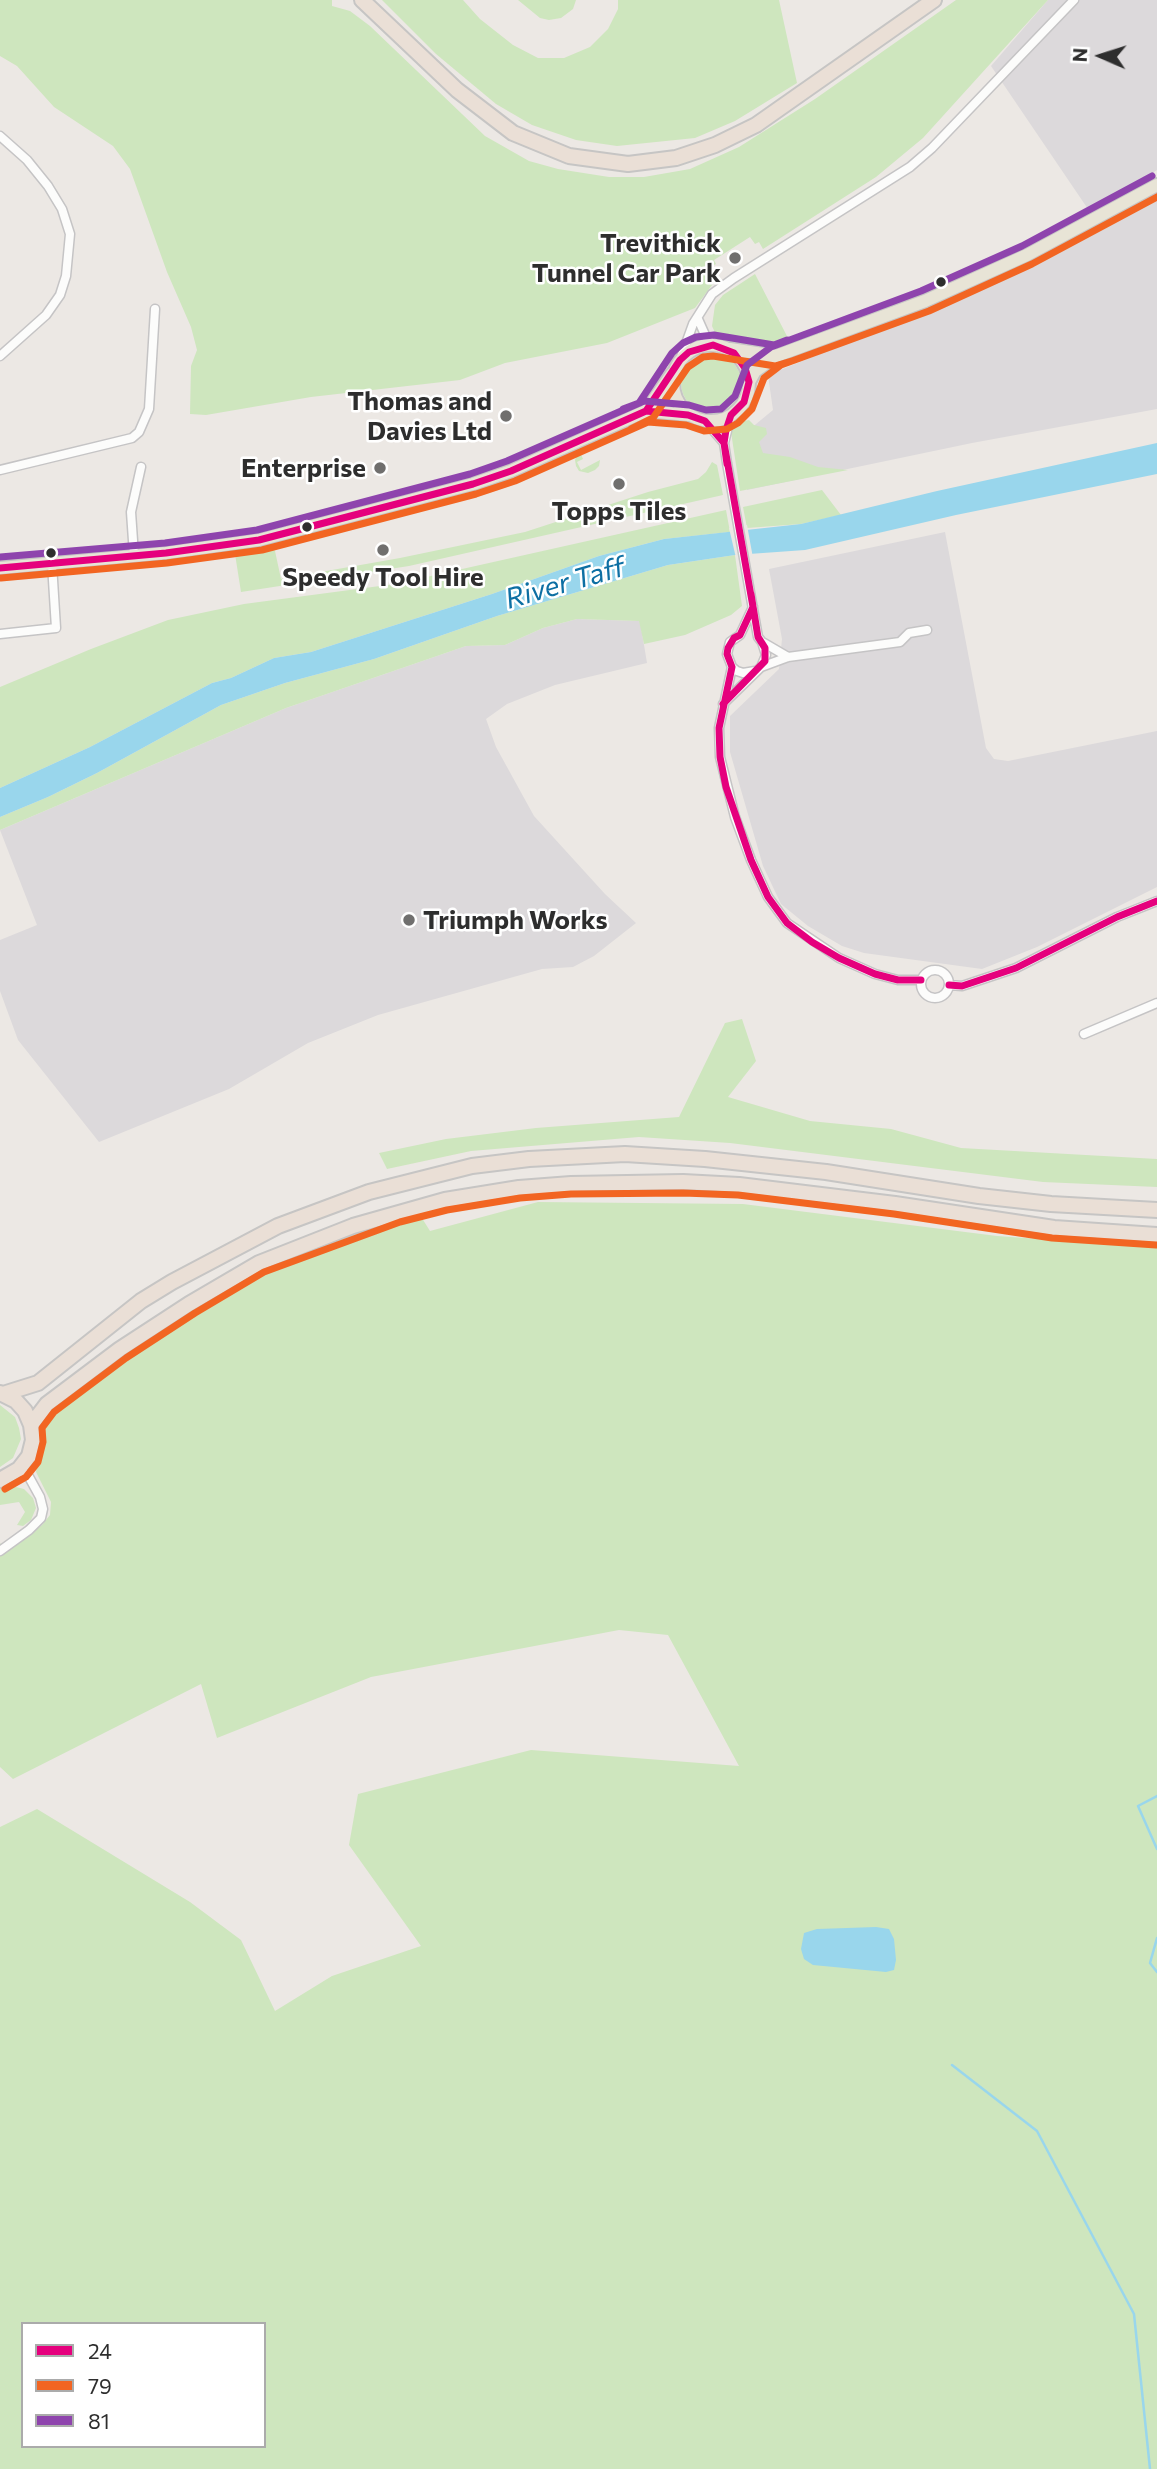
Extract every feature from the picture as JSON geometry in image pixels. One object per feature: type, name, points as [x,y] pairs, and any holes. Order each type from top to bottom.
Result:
[{"type":"highway","points":[[362,0],[457,90],[513,133],[569,156],[628,164],[676,158],[715,145],[756,125],[934,0]]},
{"type":"highway","points":[[1,1394],[38,1383],[142,1301],[172,1282],[278,1226],[369,1192],[472,1166],[529,1159],[625,1154],[705,1159],[826,1172],[991,1197],[1063,1205],[1157,1210]]},
{"type":"highway","points":[[32,1425],[47,1404],[120,1349],[189,1304],[259,1264],[353,1226],[397,1212],[458,1198],[519,1188],[572,1184],[683,1182],[739,1185],[895,1204],[1054,1228],[1157,1235]]},
{"type":"highway","points":[[0,1480],[19,1469],[32,1448],[32,1425],[25,1411],[16,1401],[1,1394]]},
{"type":"main road","points":[[749,382],[755,371],[776,356],[925,301],[970,281],[1078,229],[1157,186]]},
{"type":"main road","points":[[646,411],[678,365],[689,352],[700,346],[776,356]]},
{"type":"main road","points":[[0,568],[166,553],[259,540],[398,506],[511,471],[646,411],[688,415],[705,421],[724,419],[732,415],[744,402],[749,376],[741,360],[720,347]]},
{"type":"main road","points":[[678,365],[673,382],[674,394],[678,404],[688,415]]},
{"type":"street","points":[[678,365],[693,324],[712,294],[917,161],[1074,0]]},
{"type":"street","points":[[0,136],[27,160],[48,186],[62,209],[70,234],[66,276],[60,295],[46,315],[0,356]]},
{"type":"street","points":[[0,470],[132,438],[139,432],[149,409],[155,309]]},
{"type":"street","points":[[698,319],[706,337],[720,347]]},
{"type":"street","points":[[723,704],[759,669],[766,655],[753,607],[724,443],[732,415]]},
{"type":"street","points":[[705,421],[724,443]]},
{"type":"street","points":[[134,555],[131,512],[141,467]]},
{"type":"street","points":[[0,634],[55,628],[52,564]]},
{"type":"street","points":[[753,607],[740,635],[730,642],[728,648],[727,654],[732,667],[719,728],[720,757],[726,787],[751,860],[768,897],[781,915],[812,942],[875,974],[898,980],[921,980]]},
{"type":"street","points":[[732,667],[743,673],[788,657],[900,642],[909,633],[927,630]]},
{"type":"street","points":[[740,635],[751,635],[788,657]]},
{"type":"street","points":[[949,985],[961,986],[1016,968],[1117,917],[1157,901]]},
{"type":"street","points":[[938,970],[947,976],[949,985],[942,996],[933,998],[922,990],[921,980],[926,972],[938,970]]},
{"type":"street","points":[[1084,1034],[1157,1003]]},
{"type":"street","points":[[0,1551],[41,1518],[43,1508],[40,1497],[29,1477],[19,1469]]},
{"type":"shaded area","points":[[1048,0],[1157,0],[1157,170],[1090,212],[991,66]]},
{"type":"shaded area","points":[[1157,200],[1157,409],[972,443],[747,490],[738,439],[773,410],[768,375],[1017,274]]},
{"type":"shaded area","points":[[945,532],[986,748],[994,759],[1008,761],[1157,731],[1157,887],[1037,947],[982,969],[864,953],[842,946],[808,926],[781,904],[763,866],[730,752],[730,716],[779,669],[782,639],[769,569]]},
{"type":"shaded area","points":[[577,619],[640,621],[647,663],[555,685],[507,704],[486,719],[496,747],[534,816],[605,894],[636,923],[594,956],[573,967],[542,969],[378,1015],[308,1043],[229,1089],[99,1142],[18,1040],[0,991],[0,940],[37,925],[0,830],[286,708],[466,646],[505,645],[543,628]]},
{"type":"green space","points":[[0,0],[332,0],[332,6],[350,11],[370,26],[485,136],[529,161],[558,169],[609,177],[644,177],[690,169],[739,147],[815,99],[956,0],[1048,0],[923,138],[876,177],[763,249],[759,242],[755,244],[750,237],[714,260],[716,264],[712,266],[718,277],[695,308],[607,343],[505,363],[460,380],[311,397],[206,415],[190,414],[191,366],[197,350],[191,327],[167,272],[130,169],[113,146],[54,107],[17,66],[0,56]]},
{"type":"green space","points":[[382,0],[463,0],[480,19],[513,45],[538,58],[564,58],[590,47],[608,29],[618,9],[618,0],[779,0],[797,83],[735,121],[695,138],[617,146],[576,140],[532,125],[496,104],[436,54]]},
{"type":"green space","points":[[518,0],[576,0],[573,9],[561,18],[549,20],[540,18]]},
{"type":"green space","points":[[755,274],[789,340],[769,349],[727,343],[717,337],[712,326],[715,305],[723,295]]},
{"type":"green space","points":[[711,353],[728,358],[736,366],[741,383],[736,400],[728,408],[711,413],[694,408],[686,400],[681,383],[686,366],[694,358]]},
{"type":"green space","points":[[749,420],[754,425],[766,428],[767,434],[759,442],[763,453],[790,457],[818,467],[848,470],[740,491],[731,432],[739,422]]},
{"type":"green space","points":[[622,429],[580,452],[583,459],[577,462],[581,470],[600,460],[595,470],[588,473],[579,471],[575,460],[579,449]]},
{"type":"green space","points":[[712,462],[717,465],[723,495],[409,566],[241,592],[235,554],[270,545],[275,551],[281,579],[400,558],[525,532],[648,492],[698,479]]},
{"type":"green space","points":[[822,490],[841,515],[801,524],[747,528],[743,507]]},
{"type":"green space","points":[[726,510],[730,532],[664,539],[599,556],[492,594],[311,652],[274,658],[231,678],[212,683],[90,747],[0,788],[0,687],[91,649],[168,620],[244,604],[395,584]]},
{"type":"green space","points":[[735,555],[742,606],[731,615],[685,635],[644,644],[639,621],[577,619],[543,628],[505,645],[466,646],[286,708],[0,830],[0,817],[97,773],[221,705],[285,683],[374,659],[497,616],[668,565]]},
{"type":"green space","points":[[742,1019],[756,1061],[728,1097],[810,1121],[891,1129],[961,1148],[1157,1159],[1157,1187],[1043,1182],[730,1143],[639,1137],[471,1151],[387,1169],[379,1153],[446,1139],[536,1128],[679,1117],[725,1023]]},
{"type":"green space","points":[[538,1202],[743,1204],[997,1236],[1124,1245],[1157,1244],[1157,2469],[0,2469],[0,1827],[37,1809],[190,1902],[241,1940],[275,2011],[332,1976],[421,1946],[349,1845],[358,1794],[531,1750],[739,1766],[668,1635],[619,1630],[371,1677],[217,1738],[201,1684],[13,1779],[0,1767],[0,1543],[7,1551],[42,1525],[50,1515],[51,1502],[36,1472],[42,1426],[47,1416],[161,1332],[224,1292],[306,1252],[381,1225],[420,1215],[430,1231]]},
{"type":"green space","points":[[0,1405],[15,1417],[21,1439],[13,1458],[0,1467]]},
{"type":"green space","points":[[12,1486],[24,1489],[33,1498],[36,1508],[31,1520],[23,1526],[17,1525],[25,1512],[19,1502],[0,1505],[0,1488]]},
{"type":"water","name":"River Taff","points":[[1157,443],[1157,474],[956,515],[805,550],[735,555],[668,565],[497,616],[374,659],[285,683],[221,705],[97,773],[0,817],[0,788],[90,747],[212,683],[231,678],[274,658],[311,652],[492,594],[599,556],[664,539],[801,524]]},
{"type":"water","points":[[817,1929],[889,1929],[894,1939],[894,1970],[886,1972],[813,1965],[804,1959],[801,1949],[804,1933]]},
{"type":"pier","points":[[747,525],[753,558],[736,558],[729,528]]},
{"type":"waterway","points":[[1157,1796],[1138,1806],[1157,1849]]},
{"type":"waterway","points":[[1157,1938],[1150,1963],[1157,1972]]},
{"type":"waterway","points":[[952,2065],[1037,2131],[1134,2314],[1150,2469]]},
{"type":"transit line","name":"81","points":[[0,557],[165,543],[257,530],[470,474],[507,461],[644,401],[689,405],[706,410],[721,409],[735,396],[747,365],[771,347],[921,291],[1022,246],[1152,176]]},
{"type":"transit line","name":"79","points":[[1,578],[167,563],[262,550],[476,494],[515,481],[648,422],[686,425],[704,431],[727,429],[738,423],[752,409],[764,378],[781,365],[929,311],[1032,264],[1157,197]]},
{"type":"transit line","name":"81","points":[[623,409],[639,403],[672,353],[683,343],[696,337],[714,335],[774,345],[787,340]]},
{"type":"transit line","name":"24","points":[[646,411],[680,360],[689,352],[713,345],[734,353],[745,368],[749,382],[744,402],[731,415],[726,430],[724,443],[727,464]]},
{"type":"transit line","name":"79","points":[[631,429],[653,418],[688,367],[703,357],[713,356],[775,366],[795,360]]},
{"type":"transit line","name":"24","points":[[0,568],[166,553],[259,540],[473,484],[511,471],[646,411],[688,415],[705,421],[724,443],[753,607],[740,635],[734,638],[728,648],[727,654],[732,667],[719,728],[720,757],[726,787],[751,860],[768,897],[787,923],[812,942],[875,974],[898,980],[921,980]]},
{"type":"transit line","name":"24","points":[[723,704],[765,661],[765,648],[758,637],[751,594]]},
{"type":"transit line","name":"24","points":[[949,985],[962,986],[1016,968],[1117,917],[1157,901]]},
{"type":"transit line","name":"79","points":[[5,1489],[26,1477],[38,1462],[43,1442],[42,1428],[54,1412],[126,1358],[195,1313],[264,1272],[400,1222],[447,1210],[520,1198],[571,1194],[738,1195],[894,1214],[1052,1238],[1156,1245]]},
{"type":"place","name":"Trevithick Tunnel Car Park","points":[[735,258]]},
{"type":"place","name":"Thomas and Davies Ltd","points":[[506,416]]},
{"type":"place","name":"Enterprise","points":[[380,468]]},
{"type":"place","name":"Topps Tiles","points":[[619,484]]},
{"type":"place","name":"Speedy Tool Hire","points":[[383,550]]},
{"type":"place","name":"Triumph Works","points":[[409,920]]}]
